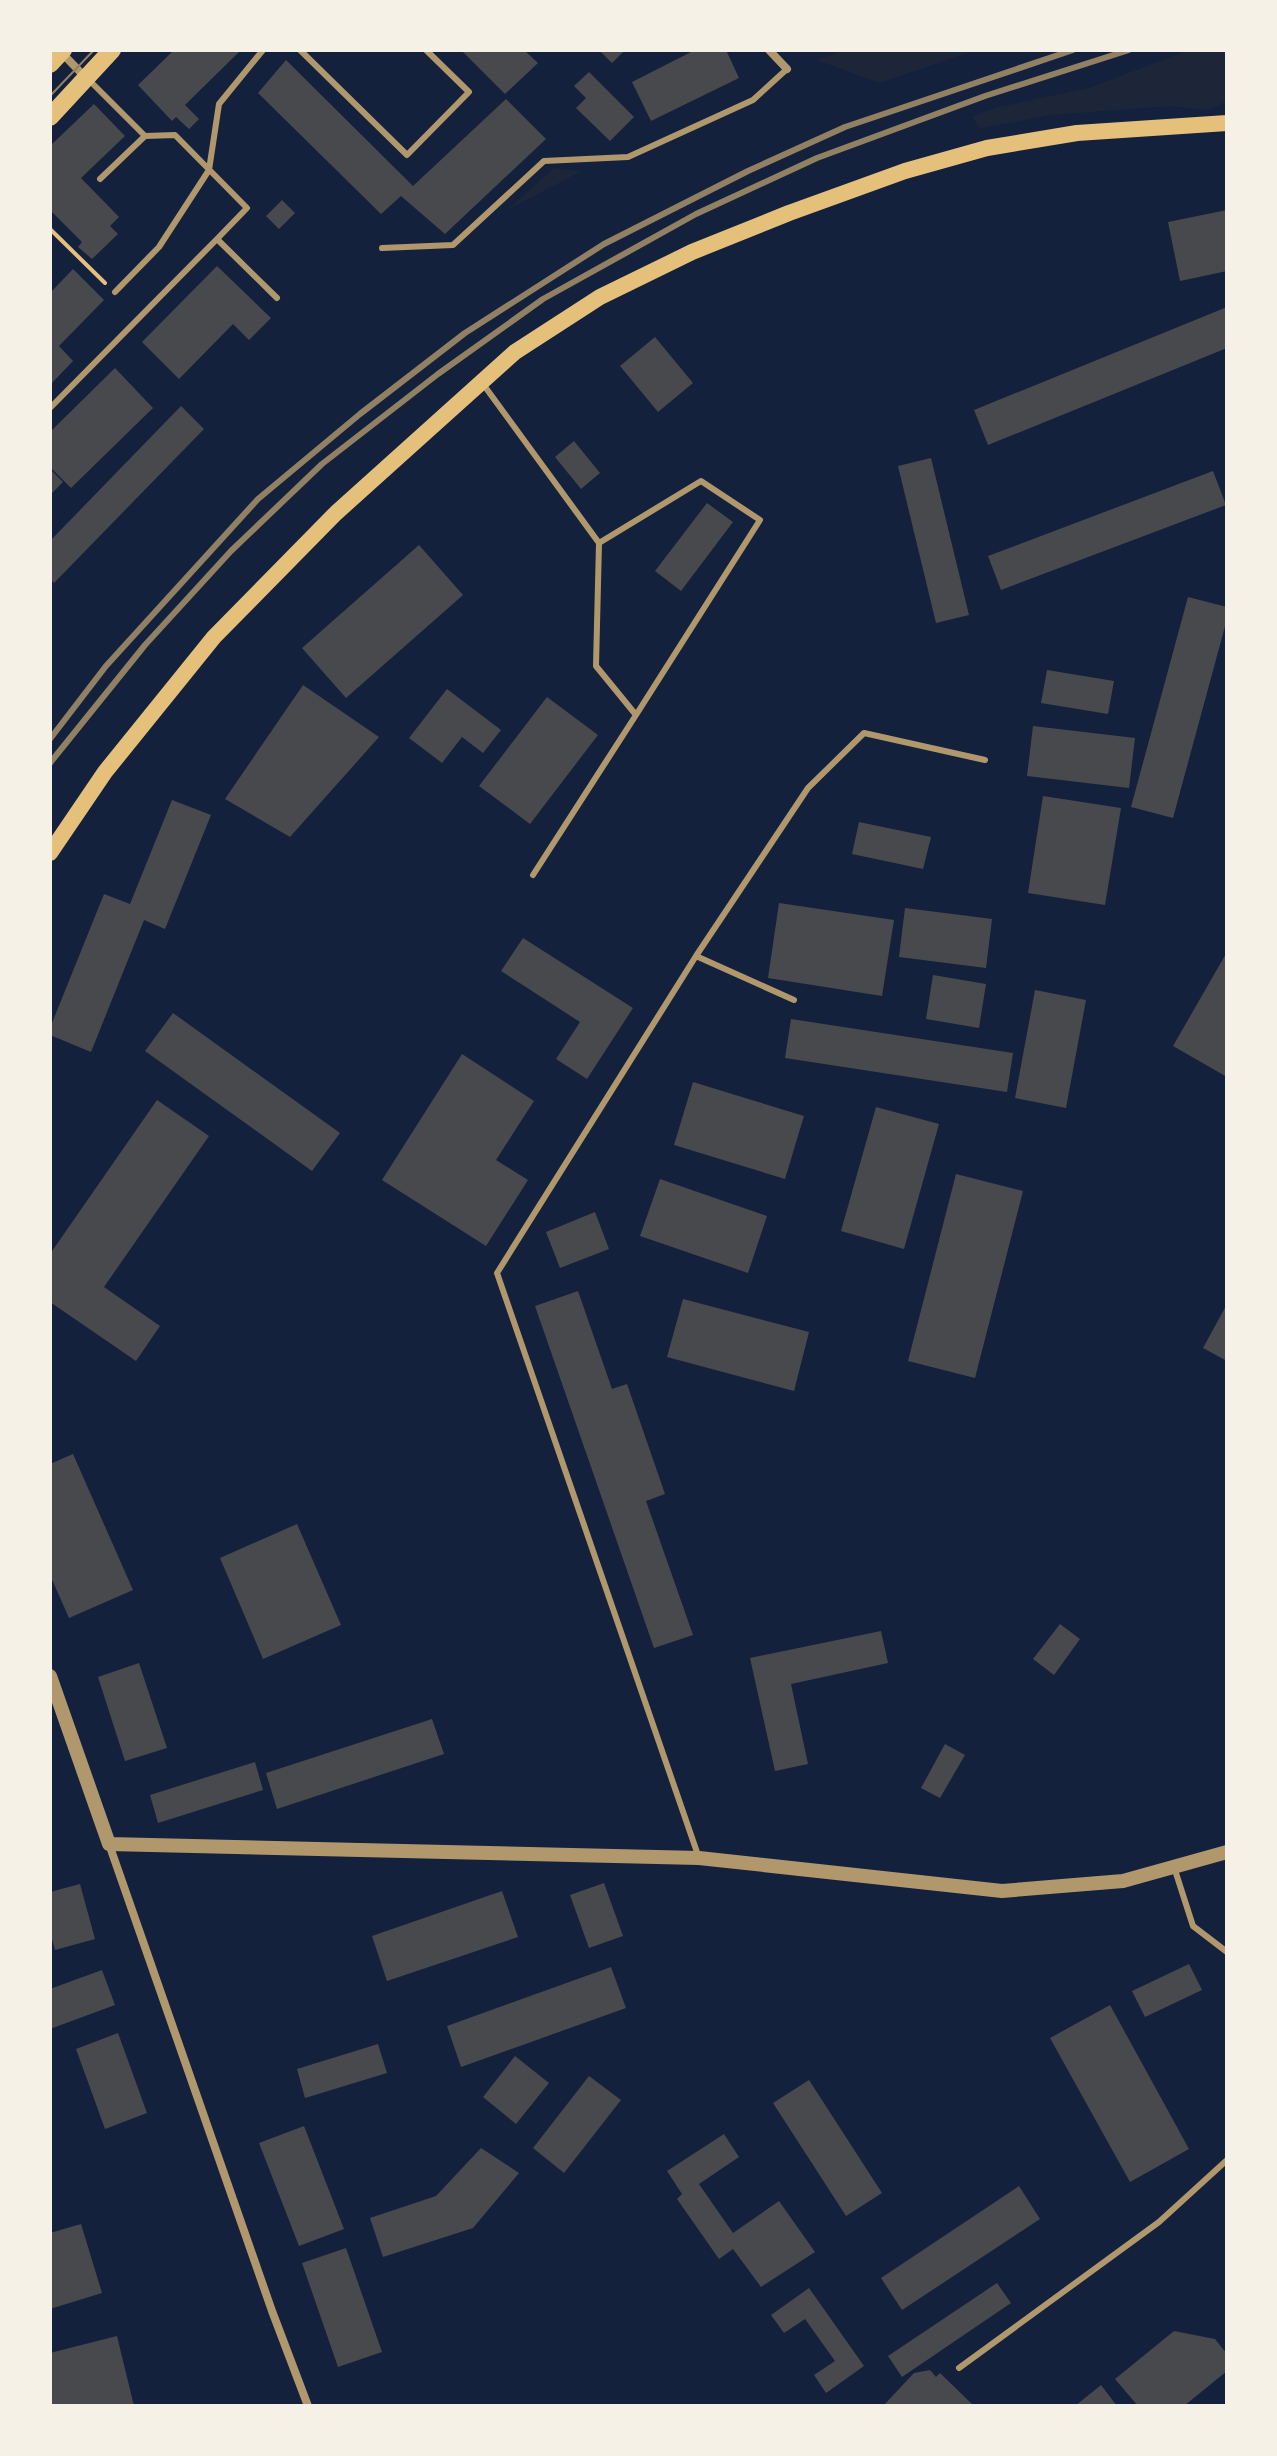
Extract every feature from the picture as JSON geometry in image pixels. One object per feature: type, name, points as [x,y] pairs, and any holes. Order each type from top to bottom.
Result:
[{"type":"main road","points":[[50,117],[112,50]]},
{"type":"main road","points":[[50,853],[105,772],[214,637],[336,513],[515,352],[600,297],[706,247],[789,213],[905,171],[987,148],[1077,133],[1227,123]]},
{"type":"street","points":[[769,50],[787,69]]},
{"type":"street","points":[[58,54],[85,77]]},
{"type":"street","points":[[50,1676],[308,2406]]},
{"type":"street","points":[[109,1844],[699,1858],[1002,1891],[1123,1881],[1227,1852]]},
{"type":"lane","points":[[115,292],[159,247],[209,170],[219,104],[263,50]]},
{"type":"lane","points":[[300,50],[407,155],[469,92],[426,50]]},
{"type":"lane","points":[[382,248],[453,245],[544,161],[628,157],[753,100],[787,69]]},
{"type":"lane","points":[[85,77],[145,136]]},
{"type":"lane","points":[[50,408],[247,208],[175,135],[145,136],[100,179]]},
{"type":"lane","points":[[217,239],[277,298]]},
{"type":"lane","points":[[481,381],[599,543],[596,666],[636,715]]},
{"type":"lane","points":[[533,875],[760,520],[701,481],[599,543]]},
{"type":"lane","points":[[699,1858],[497,1273],[696,956],[808,788],[864,733],[985,760]]},
{"type":"lane","points":[[696,956],[794,1000]]},
{"type":"lane","points":[[1174,1867],[1193,1926],[1227,1952]]},
{"type":"lane","points":[[959,2368],[1159,2222],[1227,2160]]},
{"type":"path","points":[[50,229],[115,292]]},
{"type":"shaded area","points":[[845,50],[976,50],[879,83],[817,60]]},
{"type":"shaded area","points":[[1189,50],[1227,50],[1227,101],[1208,110],[1170,106],[1052,115],[980,128],[972,117],[994,108],[1089,88]]},
{"type":"shaded area","points":[[554,168],[582,171],[507,210]]},
{"type":"building","points":[[174,50],[241,50],[185,105],[199,119],[189,129],[176,117],[172,121],[138,85]]},
{"type":"building","points":[[461,50],[524,50],[538,63],[505,94]]},
{"type":"building","points":[[599,50],[625,50],[612,63]]},
{"type":"building","points":[[695,50],[726,50],[739,78],[651,121],[632,82]]},
{"type":"building","points":[[286,60],[413,186],[506,99],[546,139],[445,234],[401,196],[381,214],[258,93]]},
{"type":"building","points":[[589,72],[634,117],[610,141],[576,108],[586,98],[574,86]]},
{"type":"building","points":[[94,104],[125,136],[81,178],[119,217],[110,226],[118,234],[92,259],[78,247],[82,242],[50,210],[50,146]]},
{"type":"building","points":[[282,200],[295,213],[279,229],[266,216]]},
{"type":"building","points":[[1227,210],[1227,271],[1180,281],[1168,222]]},
{"type":"building","points":[[217,266],[271,318],[249,340],[233,324],[179,379],[142,342]]},
{"type":"building","points":[[73,269],[104,300],[59,346],[73,361],[50,385],[50,293]]},
{"type":"building","points":[[1227,307],[1227,348],[988,445],[974,410]]},
{"type":"building","points":[[655,337],[693,383],[658,412],[620,366]]},
{"type":"building","points":[[115,368],[153,408],[71,488],[50,467],[50,432]]},
{"type":"building","points":[[181,406],[204,429],[54,583],[50,578],[50,541]]},
{"type":"building","points":[[574,441],[600,473],[581,489],[555,457]]},
{"type":"building","points":[[931,458],[969,615],[936,623],[898,466]]},
{"type":"building","points":[[50,469],[63,482],[50,495]]},
{"type":"building","points":[[1213,471],[1226,505],[1001,590],[988,556]]},
{"type":"building","points":[[707,503],[733,522],[681,591],[655,571]]},
{"type":"building","points":[[419,545],[463,595],[346,698],[302,648]]},
{"type":"building","points":[[1188,597],[1227,607],[1227,619],[1173,818],[1131,807]]},
{"type":"building","points":[[1047,670],[1114,681],[1108,714],[1041,703]]},
{"type":"building","points":[[303,685],[379,737],[290,837],[225,799]]},
{"type":"building","points":[[447,689],[501,730],[483,753],[462,737],[442,763],[409,738]]},
{"type":"building","points":[[547,697],[598,735],[530,824],[479,786]]},
{"type":"building","points":[[1033,726],[1135,738],[1129,788],[1027,776]]},
{"type":"building","points":[[1043,796],[1121,808],[1105,905],[1028,893]]},
{"type":"building","points":[[172,800],[211,815],[165,929],[144,920],[91,1052],[50,1035],[50,1028],[104,894],[130,904]]},
{"type":"building","points":[[859,822],[931,837],[923,869],[852,854]]},
{"type":"building","points":[[779,903],[894,920],[882,996],[768,978]]},
{"type":"building","points":[[905,908],[992,919],[986,968],[899,957]]},
{"type":"building","points":[[523,938],[633,1008],[587,1079],[556,1059],[580,1022],[501,971]]},
{"type":"building","points":[[1227,952],[1227,1077],[1173,1046]]},
{"type":"building","points":[[933,975],[986,984],[979,1028],[926,1019]]},
{"type":"building","points":[[1035,990],[1086,1000],[1066,1108],[1015,1098]]},
{"type":"building","points":[[173,1013],[340,1133],[312,1171],[145,1051]]},
{"type":"building","points":[[791,1019],[1013,1053],[1007,1092],[785,1058]]},
{"type":"building","points":[[462,1054],[534,1101],[496,1160],[528,1180],[486,1246],[382,1180]]},
{"type":"building","points":[[693,1082],[804,1116],[785,1179],[674,1145]]},
{"type":"building","points":[[157,1100],[209,1136],[104,1287],[160,1326],[136,1361],[50,1302],[50,1254]]},
{"type":"building","points":[[876,1107],[939,1124],[904,1249],[841,1231]]},
{"type":"building","points":[[956,1174],[1023,1191],[975,1378],[908,1361]]},
{"type":"building","points":[[660,1179],[767,1216],[748,1273],[640,1236]]},
{"type":"building","points":[[595,1212],[609,1249],[560,1268],[546,1232]]},
{"type":"building","points":[[578,1291],[612,1389],[627,1384],[665,1494],[646,1501],[693,1635],[654,1648],[535,1306]]},
{"type":"building","points":[[683,1299],[809,1332],[794,1391],[667,1357]]},
{"type":"building","points":[[1227,1304],[1227,1361],[1203,1348]]},
{"type":"building","points":[[73,1454],[133,1590],[69,1618],[50,1575],[50,1464]]},
{"type":"building","points":[[297,1524],[341,1625],[263,1659],[220,1558]]},
{"type":"building","points":[[1060,1624],[1080,1639],[1054,1675],[1033,1659]]},
{"type":"building","points":[[881,1631],[888,1663],[791,1684],[808,1764],[775,1771],[750,1658]]},
{"type":"building","points":[[139,1663],[167,1748],[125,1761],[98,1677]]},
{"type":"building","points":[[432,1719],[444,1754],[277,1809],[266,1773]]},
{"type":"building","points":[[945,1744],[965,1755],[940,1798],[921,1788]]},
{"type":"building","points":[[255,1762],[263,1790],[158,1823],[150,1795]]},
{"type":"building","points":[[604,1883],[623,1936],[589,1948],[570,1895]]},
{"type":"building","points":[[80,1884],[95,1939],[55,1950],[50,1932],[50,1892]]},
{"type":"building","points":[[502,1891],[518,1937],[387,1981],[372,1936]]},
{"type":"building","points":[[1189,1964],[1202,1990],[1145,2017],[1132,1991]]},
{"type":"building","points":[[611,1967],[626,2008],[461,2067],[447,2026]]},
{"type":"building","points":[[102,1970],[115,2005],[50,2029],[50,1989]]},
{"type":"building","points":[[1110,2005],[1189,2149],[1130,2182],[1050,2038]]},
{"type":"building","points":[[118,2033],[147,2113],[105,2129],[76,2049]]},
{"type":"building","points":[[378,2044],[387,2073],[305,2098],[297,2069]]},
{"type":"building","points":[[515,2056],[549,2083],[516,2124],[483,2097]]},
{"type":"building","points":[[589,2076],[621,2100],[564,2173],[533,2148]]},
{"type":"building","points":[[809,2080],[882,2193],[846,2216],[773,2103]]},
{"type":"building","points":[[304,2126],[344,2229],[299,2246],[259,2143]]},
{"type":"building","points":[[724,2134],[739,2157],[699,2184],[733,2233],[779,2201],[815,2252],[761,2287],[733,2249],[719,2259],[677,2199],[682,2194],[667,2171]]},
{"type":"building","points":[[481,2148],[519,2173],[473,2228],[383,2257],[370,2218],[436,2196]]},
{"type":"building","points":[[1019,2186],[1040,2219],[902,2310],[881,2278]]},
{"type":"building","points":[[81,2224],[102,2293],[50,2309],[50,2233]]},
{"type":"building","points":[[346,2248],[382,2352],[338,2367],[302,2263]]},
{"type":"building","points":[[997,2283],[1011,2303],[902,2377],[888,2356]]},
{"type":"building","points":[[809,2288],[864,2366],[826,2393],[814,2375],[835,2361],[805,2319],[784,2333],[771,2315]]},
{"type":"building","points":[[1174,2331],[1215,2339],[1227,2354],[1227,2371],[1184,2406],[1138,2406],[1115,2379]]},
{"type":"building","points":[[117,2336],[134,2406],[50,2406],[50,2353]]},
{"type":"building","points":[[930,2370],[936,2377],[940,2373],[974,2406],[883,2406],[914,2373]]},
{"type":"building","points":[[1101,2385],[1117,2406],[1075,2406]]},
{"type":"tram line","points":[[50,96],[94,50]]},
{"type":"railway","points":[[50,739],[106,666],[258,499],[360,414],[465,333],[604,244],[748,171],[845,127],[1073,50]]},
{"type":"railway","points":[[50,763],[145,645],[231,551],[322,464],[438,374],[543,299],[696,214],[817,158],[985,96],[1129,50]]}]
